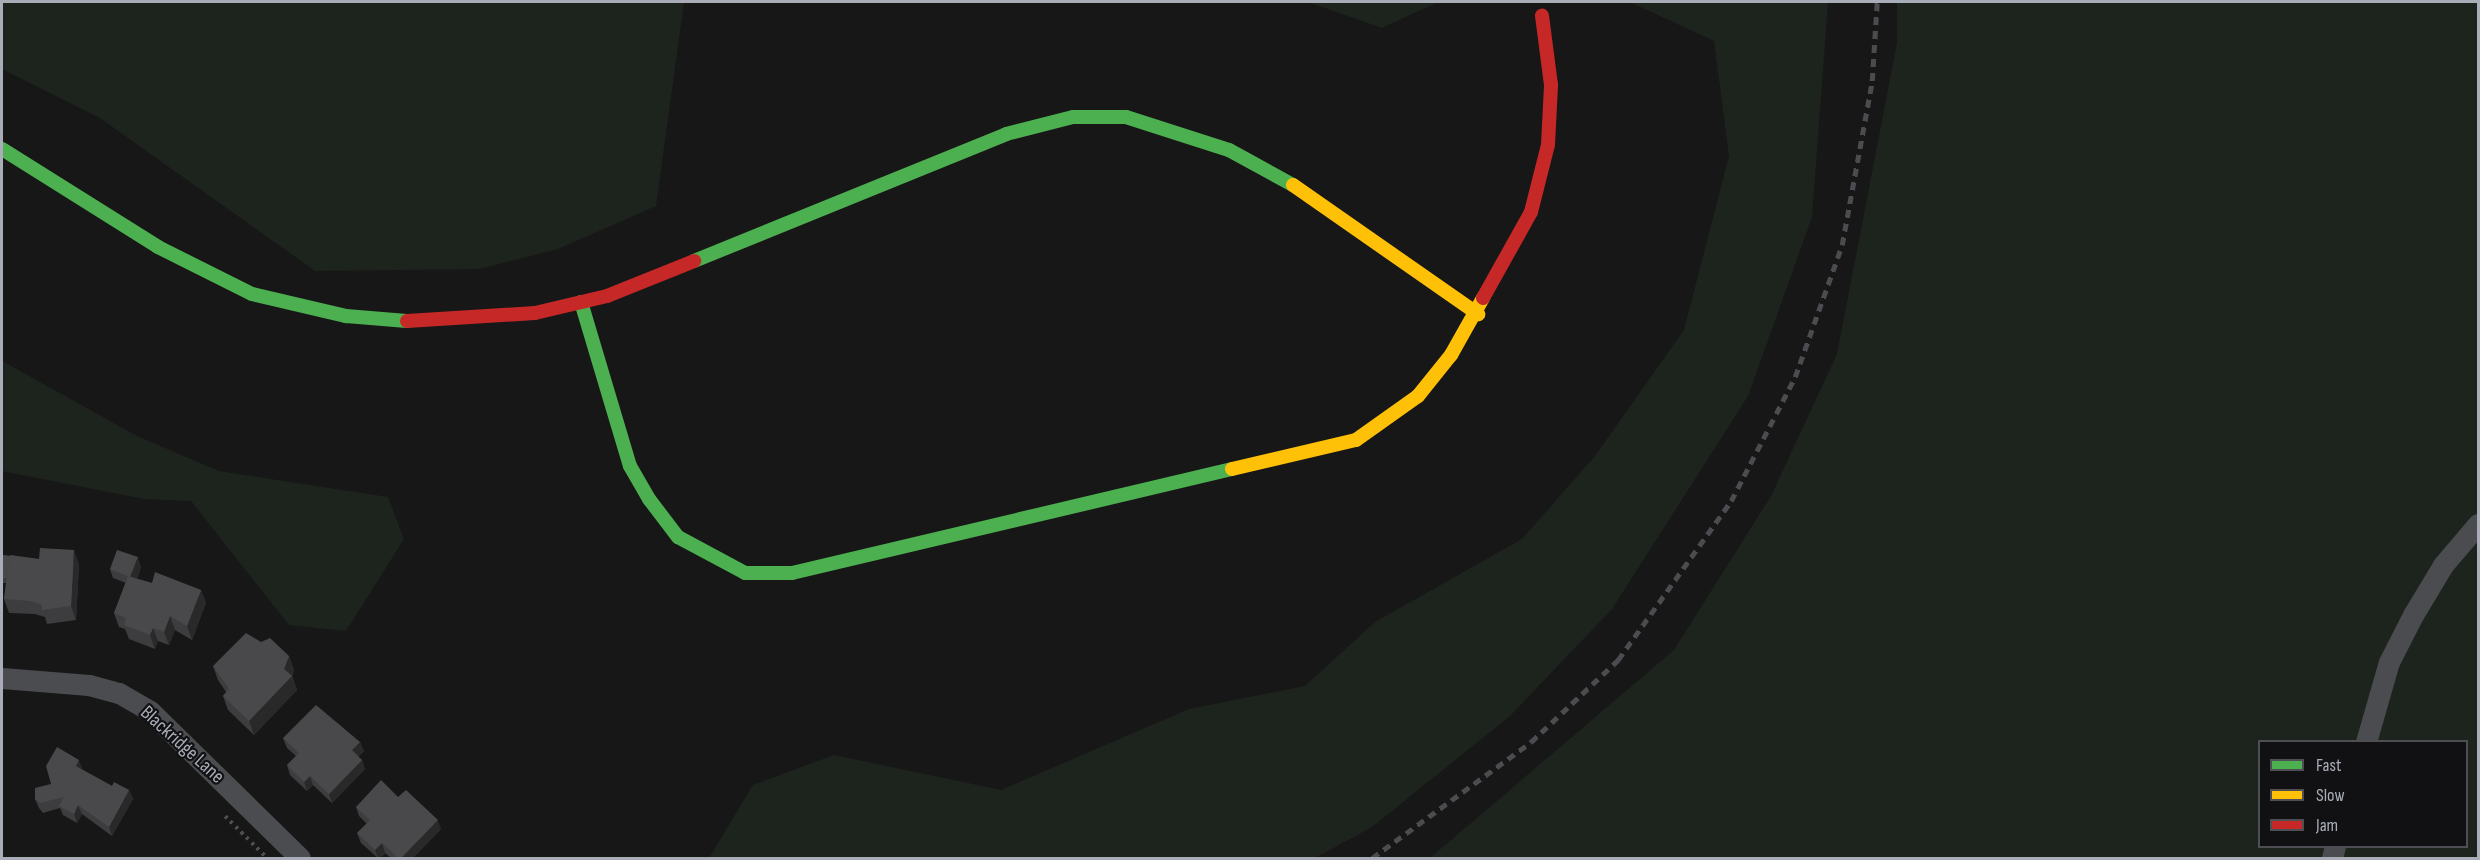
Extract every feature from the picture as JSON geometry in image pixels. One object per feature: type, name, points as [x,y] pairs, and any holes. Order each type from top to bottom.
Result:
[{"type":"street","points":[[581,302],[630,466],[649,500],[678,537],[745,573],[792,573],[1356,440],[1418,396],[1478,314],[1531,212],[1548,145],[1551,85],[1542,16]]},
{"type":"street","points":[[2,149],[158,247],[252,294],[346,316],[433,323],[535,313],[581,302],[1006,134],[1073,117],[1126,117],[1229,150],[1304,191],[1478,314]]},
{"type":"street","points":[[2366,740],[2390,663],[2413,615],[2443,565],[2478,524]]},
{"type":"street","name":"Blackridge Lane","points":[[2,678],[89,685],[119,693],[150,711],[300,858]]},
{"type":"path","points":[[219,810],[267,858]]},
{"type":"shaded area","points":[[2,2],[684,2],[656,206],[558,249],[479,269],[315,271],[100,118],[2,69]]},
{"type":"shaded area","points":[[1308,2],[1438,2],[1382,28]]},
{"type":"shaded area","points":[[1630,2],[1828,2],[1812,217],[1748,396],[1612,609],[1510,716],[1372,827],[1315,858],[709,858],[753,785],[834,755],[1001,790],[1189,709],[1305,686],[1375,622],[1522,539],[1595,456],[1684,330],[1729,156],[1714,41]]},
{"type":"shaded area","points":[[1897,2],[2478,2],[2478,858],[1430,858],[1674,650],[1771,496],[1837,354],[1897,43]]},
{"type":"shaded area","points":[[2,361],[137,436],[219,471],[388,497],[404,539],[346,631],[289,625],[191,501],[144,499],[2,471]]},
{"type":"building","points":[[40,548],[74,550],[71,606],[42,610],[42,605],[30,601],[4,599],[10,555],[39,559]]},
{"type":"building","points":[[117,550],[138,557],[130,577],[110,569]]},
{"type":"building","points":[[2,555],[10,556],[7,578],[2,578]]},
{"type":"building","points":[[155,572],[201,590],[187,626],[170,616],[164,632],[153,628],[150,635],[124,625],[126,618],[114,613],[128,576],[152,583]]},
{"type":"building","points":[[246,633],[261,642],[270,638],[289,656],[284,669],[292,676],[249,721],[223,696],[229,689],[213,666]]},
{"type":"building","points":[[316,705],[360,742],[352,750],[362,760],[329,794],[310,776],[304,782],[287,765],[299,753],[283,738]]},
{"type":"building","points":[[57,747],[79,760],[76,766],[112,786],[114,782],[129,790],[109,827],[78,805],[74,814],[59,806],[64,797],[40,803],[35,799],[35,788],[51,784],[46,766]]},
{"type":"building","points":[[381,780],[398,797],[406,790],[438,820],[401,858],[398,858],[382,843],[375,850],[357,833],[370,820],[356,807]]},
{"type":"railway","points":[[1372,858],[1531,742],[1618,660],[1731,501],[1795,377],[1842,245],[1872,81],[1877,2]]},
{"type":"traffic: fast","points":[[694,261],[1006,134],[1073,117],[1126,117],[1229,150],[1293,185]]},
{"type":"traffic: fast","points":[[2,149],[158,247],[252,294],[346,316],[407,321]]},
{"type":"traffic: fast","points":[[581,302],[630,466],[649,499],[678,537],[745,573],[792,573],[1232,469]]},
{"type":"traffic: slow","points":[[1293,185],[1478,314]]},
{"type":"traffic: slow","points":[[1232,469],[1356,440],[1418,396],[1451,355],[1483,298]]},
{"type":"traffic: jam","points":[[1483,298],[1531,212],[1548,145],[1551,85],[1542,16]]},
{"type":"traffic: jam","points":[[407,321],[535,313],[607,296],[694,261]]}]
